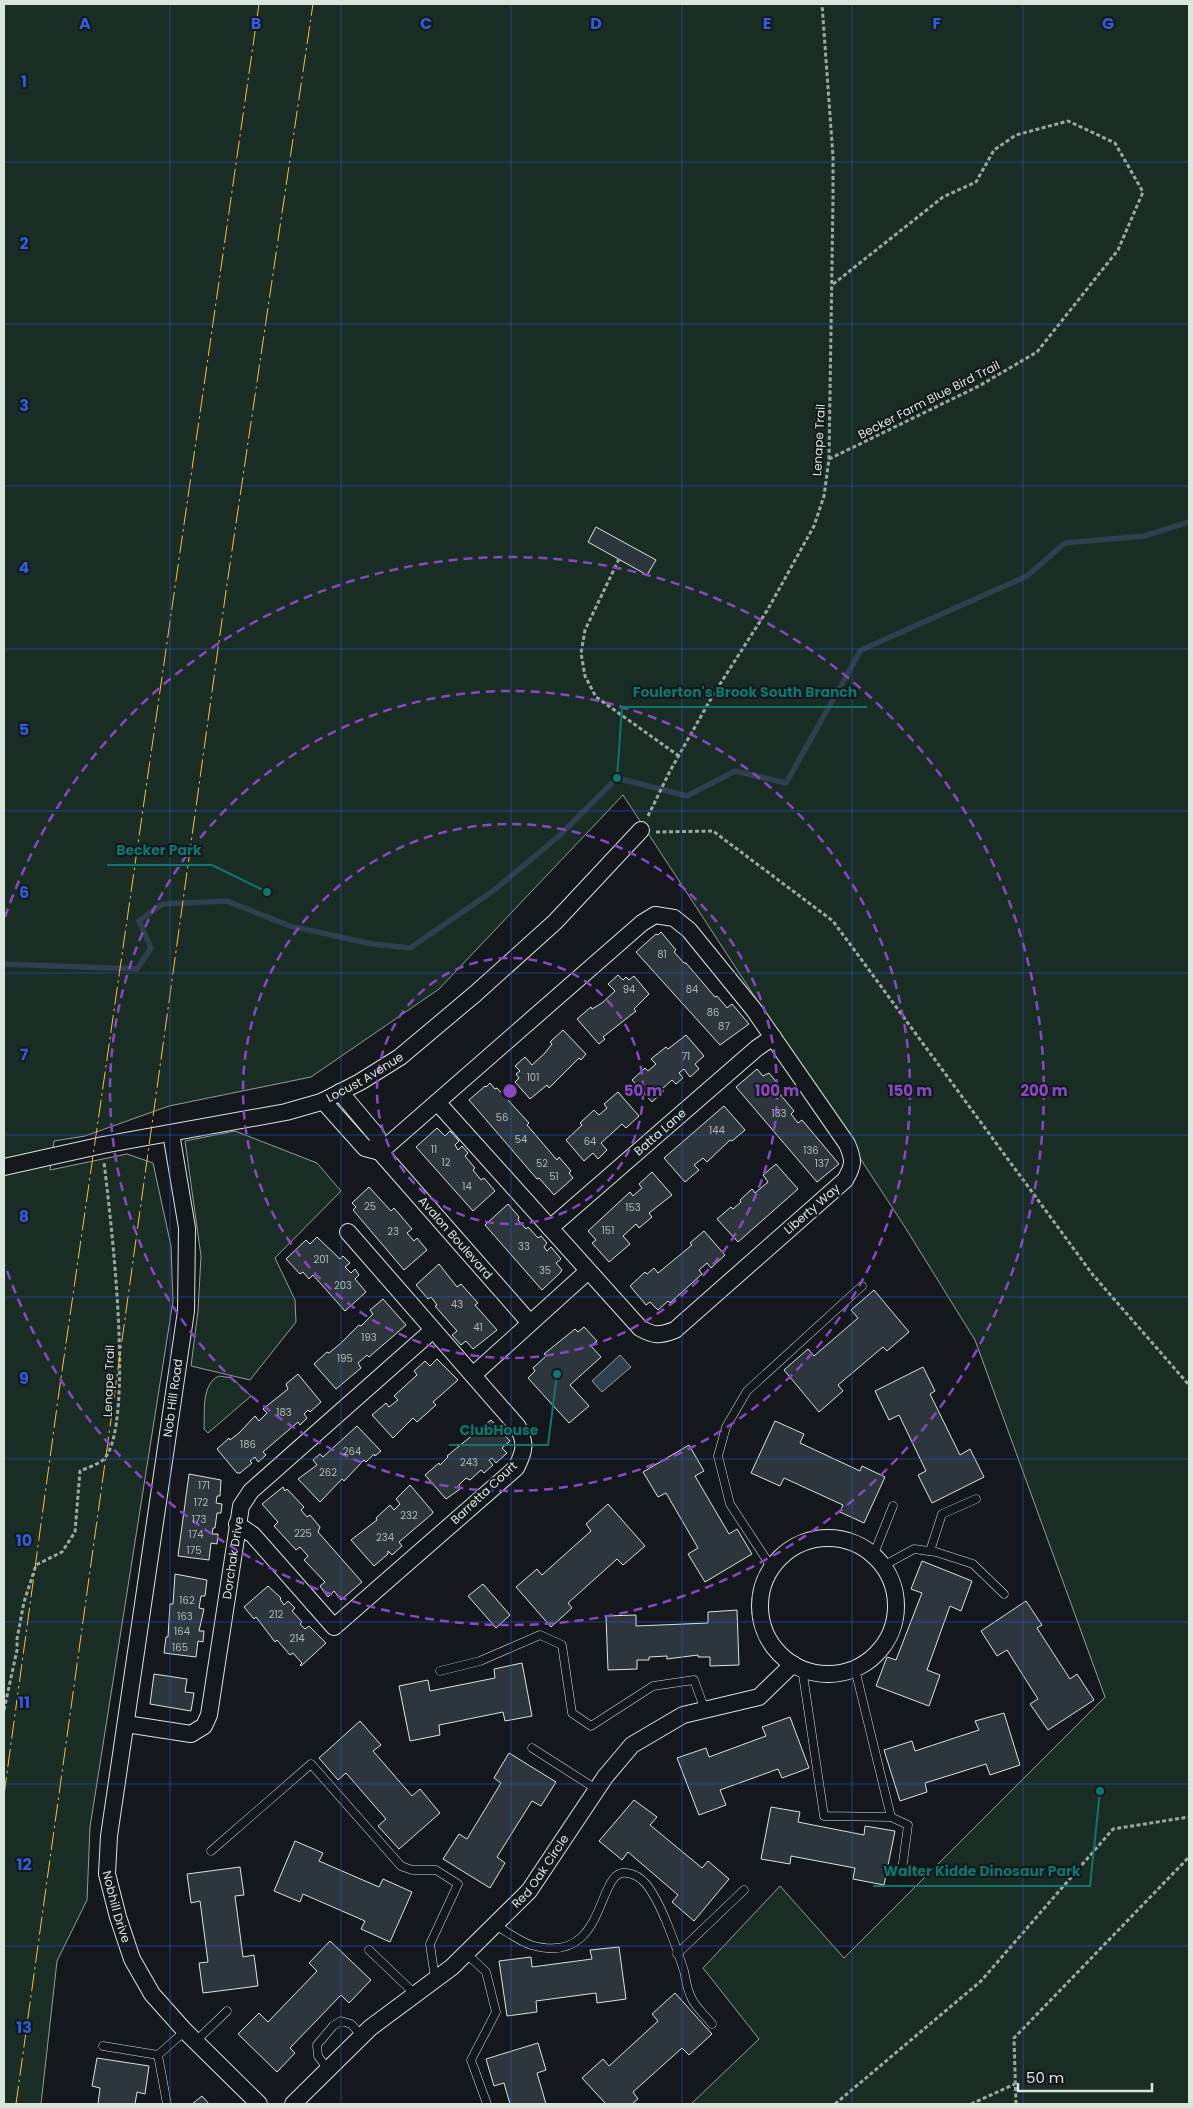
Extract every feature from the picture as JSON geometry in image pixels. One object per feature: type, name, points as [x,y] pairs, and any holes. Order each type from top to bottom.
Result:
[{"type":"street","name":"Locust Avenue","points":[[4,1167],[103,1145],[286,1112],[323,1101],[360,1082],[400,1057],[475,994],[555,922],[640,831]]},
{"type":"street","name":"Liberty Way","points":[[380,1152],[437,1102],[642,923],[656,915],[674,918],[689,930],[754,1010],[847,1144],[852,1157],[852,1169],[845,1180],[674,1330],[652,1335],[640,1328],[437,1102]]},
{"type":"street","name":"Batta Lane","points":[[550,1228],[757,1048],[773,1037]]},
{"type":"street","name":"Avalon Boulevard","points":[[340,1092],[377,1136],[380,1152],[530,1323]]},
{"type":"street","name":"Avalon Boulevard","points":[[323,1101],[364,1148],[380,1152]]},
{"type":"street","name":"Nob Hill Road","points":[[134,1662],[186,1311],[187,1228],[171,1133]]},
{"type":"street","name":"Barretta Court","points":[[237,1524],[253,1535],[334,1627],[516,1468],[522,1456],[525,1440],[518,1426],[348,1232]]},
{"type":"street","points":[[473,1375],[588,1271]]},
{"type":"street","name":"Dorchak Drive","points":[[126,1724],[190,1734],[204,1726],[209,1715],[241,1506],[251,1492],[433,1330]]},
{"type":"street","points":[[817,1538],[840,1538],[862,1547],[878,1561],[891,1578],[896,1599],[895,1621],[887,1641],[873,1657],[855,1669],[834,1674],[813,1672],[797,1666],[775,1649],[764,1628],[760,1605],[764,1582],[776,1561],[794,1546],[817,1538]]},
{"type":"street","name":"Nobhill Drive","points":[[134,1662],[109,1836],[107,1874],[118,1917],[132,1959],[152,1994],[190,2036],[259,2104]]},
{"type":"street","name":"Red Oak Circle","points":[[293,2104],[329,2071],[362,2036],[466,1953],[529,1891],[596,1790],[632,1745],[683,1715],[759,1697],[797,1666]]},
{"type":"lane","points":[[772,1568],[730,1504],[718,1456],[726,1427],[747,1391],[862,1286]]},
{"type":"lane","points":[[930,1551],[942,1514],[976,1499]]},
{"type":"lane","points":[[878,1561],[894,1506]]},
{"type":"lane","points":[[878,1561],[914,1549],[930,1551],[973,1564],[1004,1594]]},
{"type":"lane","points":[[440,1671],[480,1661],[540,1635],[562,1645],[572,1713],[591,1726],[653,1686],[694,1680],[705,1710]]},
{"type":"lane","points":[[797,1666],[824,1816],[891,1817],[908,1825],[902,1870]]},
{"type":"lane","points":[[855,1669],[891,1817]]},
{"type":"lane","points":[[532,1748],[596,1790]]},
{"type":"lane","points":[[211,1851],[311,1764],[401,1866],[412,1870],[436,1870],[458,1884],[430,1944],[435,1979]]},
{"type":"lane","points":[[494,1925],[529,1944],[549,1949],[572,1945],[588,1931],[603,1903],[607,1887],[617,1874],[623,1872],[634,1874],[646,1884],[658,1904],[677,1954],[691,1999],[712,2024]]},
{"type":"lane","points":[[677,1954],[744,1890]]},
{"type":"lane","points":[[369,1950],[415,1994]]},
{"type":"lane","points":[[466,1953],[486,1972],[496,2012],[471,2060],[487,2104]]},
{"type":"lane","points":[[103,2046],[158,2055],[227,2011]]},
{"type":"lane","points":[[329,2071],[318,2056],[317,2045],[333,2026],[341,2021],[351,2024],[362,2036]]},
{"type":"lane","points":[[158,2055],[167,2104]]},
{"type":"path","name":"Lenape Trail","points":[[640,831],[670,771],[713,695],[768,610],[814,526],[824,496],[830,459],[833,157],[822,4]]},
{"type":"path","name":"Becker Farm Blue Bird Trail","points":[[830,459],[979,386],[1037,352],[1118,250],[1143,192],[1115,143],[1068,122],[1016,135],[994,150],[976,182],[943,198],[832,285]]},
{"type":"path","points":[[619,559],[585,630],[582,653],[585,676],[596,697],[679,756]]},
{"type":"path","points":[[640,831],[713,831],[833,920],[1093,1275],[1189,1385]]},
{"type":"path","name":"Lenape Trail","points":[[4,1710],[17,1650],[17,1638],[24,1602],[36,1565],[62,1552],[74,1532],[80,1471],[103,1459],[110,1447],[117,1420],[120,1371],[118,1294],[103,1145]]},
{"type":"path","points":[[835,2104],[982,1981],[1113,1829],[1189,1817]]},
{"type":"path","points":[[1016,2104],[1014,2038],[1189,1857]]},
{"type":"path","points":[[971,2104],[1015,2084]]},
{"type":"green space","points":[[4,4],[1189,4],[1189,2104],[691,2104],[759,2039],[703,1968],[780,1886],[844,1958],[1105,1697],[975,1340],[903,1224],[623,795],[439,989],[311,1077],[169,1106],[85,1136],[54,1141],[50,1170],[127,1154],[153,1163],[171,1246],[173,1301],[90,1827],[87,1900],[57,1961],[41,2104],[4,2104]]},
{"type":"green space","points":[[235,1131],[317,1163],[341,1191],[275,1258],[295,1300],[296,1322],[250,1380],[191,1366],[198,1311],[201,1256],[185,1141]]},
{"type":"green space","points":[[219,1376],[232,1378],[251,1396],[208,1433],[204,1429],[205,1399],[209,1385]]},
{"type":"water","points":[[620,1355],[631,1367],[602,1392],[592,1381]]},
{"type":"building","points":[[596,527],[656,560],[647,575],[588,542]]},
{"type":"building","points":[[661,932],[676,950],[674,952],[715,997],[717,996],[727,1008],[732,1004],[749,1024],[720,1045],[636,952],[656,934],[658,935]]},
{"type":"building","points":[[618,975],[623,980],[626,977],[629,980],[634,976],[649,994],[634,1009],[636,1011],[603,1037],[605,1039],[599,1044],[577,1019],[591,1007],[592,1009],[602,1003],[615,991],[608,984]]},
{"type":"building","points":[[563,1030],[586,1054],[581,1060],[579,1058],[549,1088],[547,1085],[530,1099],[515,1082],[519,1078],[516,1074],[520,1071],[515,1066],[525,1057],[532,1065],[545,1053],[552,1044],[550,1042]]},
{"type":"building","points":[[686,1035],[704,1056],[695,1064],[699,1069],[690,1077],[684,1069],[679,1073],[683,1078],[676,1084],[672,1080],[652,1102],[632,1080],[645,1068],[648,1071],[656,1064],[651,1059]]},
{"type":"building","points":[[757,1069],[763,1076],[769,1073],[778,1084],[774,1087],[794,1111],[791,1114],[798,1123],[802,1120],[839,1164],[817,1182],[736,1087]]},
{"type":"building","points":[[490,1083],[495,1089],[497,1088],[529,1123],[527,1125],[557,1160],[559,1157],[571,1171],[569,1173],[573,1178],[554,1195],[539,1178],[537,1179],[469,1100]]},
{"type":"building","points":[[618,1092],[639,1116],[626,1128],[622,1124],[601,1143],[607,1150],[598,1159],[593,1153],[584,1161],[566,1140],[594,1110],[599,1115],[607,1108],[604,1104]]},
{"type":"building","points":[[724,1106],[745,1130],[732,1141],[730,1140],[707,1162],[703,1158],[694,1165],[699,1170],[685,1182],[664,1158]]},
{"type":"building","points":[[437,1128],[445,1136],[450,1131],[459,1141],[455,1145],[458,1150],[462,1146],[468,1153],[465,1156],[475,1168],[473,1170],[481,1180],[484,1178],[495,1191],[473,1211],[416,1147]]},
{"type":"building","points":[[776,1164],[798,1189],[738,1242],[717,1219],[731,1207],[733,1209],[752,1189],[755,1193],[768,1182],[763,1175]]},
{"type":"building","points":[[652,1172],[672,1195],[649,1213],[652,1217],[639,1228],[636,1224],[623,1236],[630,1244],[609,1262],[592,1243],[596,1240],[588,1231],[630,1192],[633,1196],[642,1188],[639,1184]]},
{"type":"building","points":[[369,1187],[391,1211],[394,1208],[412,1229],[407,1233],[414,1241],[417,1238],[427,1250],[404,1270],[353,1210],[356,1207],[352,1203]]},
{"type":"building","points":[[508,1204],[526,1229],[528,1227],[538,1238],[541,1236],[547,1243],[544,1247],[547,1251],[551,1247],[561,1259],[556,1263],[562,1270],[542,1290],[485,1225]]},
{"type":"building","points":[[704,1231],[725,1255],[711,1268],[707,1263],[699,1270],[702,1274],[670,1303],[668,1301],[658,1310],[650,1302],[646,1305],[630,1286],[645,1272],[647,1274],[654,1268],[658,1273],[692,1245],[690,1243]]},
{"type":"building","points":[[317,1237],[340,1259],[343,1256],[350,1263],[345,1267],[351,1273],[355,1269],[359,1275],[355,1279],[366,1292],[345,1311],[313,1275],[309,1279],[303,1272],[300,1274],[286,1259],[306,1240],[310,1244]]},
{"type":"building","points":[[439,1264],[457,1287],[461,1284],[478,1303],[475,1305],[497,1330],[473,1349],[466,1341],[461,1345],[452,1335],[457,1331],[435,1306],[437,1305],[431,1297],[428,1299],[416,1285]]},
{"type":"building","points":[[874,1290],[909,1332],[887,1351],[883,1347],[838,1385],[843,1391],[819,1412],[784,1370],[808,1349],[814,1356],[858,1318],[851,1310]]},
{"type":"building","points":[[383,1299],[406,1325],[369,1357],[367,1355],[358,1363],[361,1368],[336,1389],[314,1364],[341,1343],[359,1325],[361,1326],[373,1314],[370,1310]]},
{"type":"building","points":[[584,1327],[597,1341],[591,1346],[601,1357],[570,1385],[589,1406],[569,1423],[528,1378],[535,1371],[533,1368],[546,1356],[544,1354],[575,1329],[578,1332]]},
{"type":"building","points":[[437,1359],[458,1380],[433,1402],[436,1405],[417,1422],[413,1418],[393,1438],[372,1415],[386,1403],[389,1407],[398,1400],[394,1396],[417,1375],[414,1371],[425,1361],[430,1366]]},
{"type":"building","points":[[923,1367],[935,1391],[930,1394],[960,1455],[970,1449],[984,1477],[932,1503],[918,1475],[926,1471],[899,1415],[889,1420],[875,1391]]},
{"type":"building","points":[[298,1374],[321,1402],[310,1412],[308,1410],[304,1414],[307,1418],[300,1425],[298,1422],[263,1452],[266,1455],[258,1462],[255,1457],[250,1461],[252,1463],[240,1473],[237,1473],[217,1449],[229,1438],[230,1440],[239,1433],[255,1416],[259,1421],[267,1413],[263,1409],[288,1389],[286,1384]]},
{"type":"building","points":[[491,1420],[510,1441],[502,1448],[507,1453],[496,1463],[492,1458],[489,1460],[493,1465],[484,1473],[481,1470],[470,1480],[466,1478],[459,1485],[460,1489],[446,1499],[425,1475],[439,1463],[440,1465],[447,1456]]},
{"type":"building","points":[[775,1421],[804,1434],[800,1443],[860,1471],[862,1466],[885,1477],[864,1523],[840,1512],[843,1505],[784,1478],[780,1486],[751,1473]]},
{"type":"building","points":[[357,1426],[381,1451],[375,1456],[374,1454],[366,1462],[364,1460],[320,1502],[298,1479],[317,1465],[313,1460],[320,1454],[323,1457]]},
{"type":"building","points":[[689,1445],[704,1471],[695,1476],[729,1534],[737,1529],[752,1554],[705,1582],[688,1554],[698,1548],[666,1493],[658,1497],[643,1472]]},
{"type":"building","points":[[189,1474],[221,1480],[220,1496],[217,1496],[216,1503],[222,1504],[221,1513],[217,1513],[215,1528],[213,1528],[212,1534],[218,1534],[217,1544],[211,1543],[209,1560],[178,1556]]},
{"type":"building","points":[[410,1485],[433,1512],[399,1542],[402,1546],[392,1555],[388,1551],[388,1554],[374,1566],[351,1540],[377,1520],[376,1518],[390,1505],[394,1510],[400,1504],[396,1499]]},
{"type":"building","points":[[283,1487],[285,1491],[287,1489],[304,1507],[301,1510],[307,1517],[310,1515],[320,1527],[318,1532],[362,1582],[341,1600],[334,1591],[328,1597],[320,1586],[325,1582],[304,1560],[308,1556],[300,1547],[296,1550],[274,1526],[278,1522],[262,1504]]},
{"type":"building","points":[[608,1504],[645,1546],[623,1565],[617,1559],[568,1603],[572,1608],[551,1627],[516,1587],[537,1569],[542,1575],[591,1531],[586,1524]]},
{"type":"building","points":[[922,1561],[972,1581],[961,1611],[950,1606],[927,1670],[940,1675],[929,1706],[876,1686],[887,1657],[896,1660],[922,1593],[911,1589]]},
{"type":"building","points":[[175,1574],[207,1580],[205,1596],[201,1596],[199,1608],[204,1609],[199,1631],[204,1631],[203,1642],[198,1641],[196,1657],[164,1653],[166,1637],[168,1637],[170,1604],[173,1604]]},
{"type":"building","points":[[483,1584],[510,1615],[496,1628],[468,1596]]},
{"type":"building","points":[[268,1586],[281,1598],[284,1605],[288,1601],[295,1608],[292,1611],[302,1622],[300,1624],[305,1629],[309,1626],[326,1643],[301,1666],[302,1663],[293,1653],[290,1655],[277,1640],[275,1642],[256,1617],[254,1619],[244,1607]]},
{"type":"building","points":[[1026,1601],[1042,1625],[1037,1628],[1070,1679],[1077,1674],[1094,1700],[1048,1730],[1030,1704],[1038,1699],[1007,1650],[997,1656],[981,1631]]},
{"type":"building","points":[[737,1610],[739,1665],[710,1666],[710,1657],[698,1657],[698,1655],[667,1659],[667,1656],[649,1657],[649,1660],[637,1660],[637,1669],[608,1670],[606,1616],[636,1615],[636,1626],[708,1623],[708,1612]]},
{"type":"building","points":[[522,1663],[532,1716],[505,1721],[503,1712],[439,1725],[440,1735],[410,1741],[399,1686],[428,1680],[430,1691],[495,1678],[494,1669]]},
{"type":"building","points":[[154,1674],[187,1679],[185,1692],[194,1693],[191,1711],[150,1704]]},
{"type":"building","points":[[1004,1713],[1020,1765],[990,1775],[986,1764],[925,1783],[927,1792],[900,1801],[884,1750],[912,1741],[915,1751],[979,1730],[975,1721]]},
{"type":"building","points":[[790,1717],[809,1768],[782,1778],[778,1769],[720,1790],[726,1805],[699,1815],[677,1758],[706,1748],[709,1757],[766,1736],[762,1727]]},
{"type":"building","points":[[360,1721],[381,1745],[373,1751],[412,1796],[420,1789],[440,1813],[399,1849],[378,1826],[386,1819],[346,1773],[338,1780],[319,1758]]},
{"type":"building","points":[[509,1753],[556,1782],[541,1806],[532,1801],[497,1857],[505,1863],[490,1888],[443,1859],[459,1834],[467,1839],[501,1783],[494,1778]]},
{"type":"building","points":[[634,1800],[657,1817],[650,1825],[702,1868],[708,1861],[729,1879],[694,1921],[672,1902],[678,1895],[628,1852],[622,1860],[599,1841]]},
{"type":"building","points":[[771,1807],[800,1812],[798,1822],[864,1835],[865,1826],[895,1831],[884,1885],[853,1879],[855,1868],[791,1856],[790,1864],[761,1859]]},
{"type":"building","points":[[295,1841],[323,1853],[319,1861],[379,1887],[383,1879],[412,1892],[390,1942],[361,1929],[365,1921],[303,1894],[300,1902],[274,1891]]},
{"type":"building","points":[[240,1867],[244,1895],[235,1896],[243,1957],[254,1955],[258,1986],[203,1993],[199,1963],[208,1962],[200,1901],[191,1903],[187,1874]]},
{"type":"building","points":[[330,1941],[371,1980],[349,2003],[341,1995],[290,2048],[295,2053],[277,2072],[238,2034],[259,2013],[268,2022],[317,1971],[309,1963]]},
{"type":"building","points":[[619,1947],[626,1999],[597,2003],[596,1993],[536,2001],[537,2012],[507,2016],[499,1961],[531,1957],[532,1967],[592,1959],[590,1950]]},
{"type":"building","points":[[675,1993],[712,2034],[689,2055],[682,2048],[633,2092],[638,2099],[632,2104],[606,2104],[582,2078],[603,2059],[609,2066],[658,2021],[652,2014]]},
{"type":"building","points":[[538,2043],[546,2070],[537,2073],[546,2104],[510,2104],[504,2083],[494,2086],[486,2059]]},
{"type":"building","points":[[97,2058],[149,2066],[145,2094],[137,2092],[135,2104],[98,2104],[100,2088],[92,2086]]},
{"type":"building","points":[[202,2096],[209,2104],[192,2104]]},
{"type":"waterway","points":[[4,964],[137,969],[151,948],[139,921],[162,904],[227,901],[290,926],[372,944],[410,948],[493,891],[559,836],[617,778],[687,796],[735,771],[786,783],[861,650],[1027,576],[1065,543],[1144,536],[1189,522]]},
{"type":"power","points":[[4,1795],[59,1392],[259,4]]},
{"type":"power","points":[[16,2104],[226,591],[313,4]]},
{"type":"place","name":"Foulerton's Brook South Branch","points":[[617,778]]},
{"type":"place","name":"Becker Park","points":[[267,892]]},
{"type":"place","name":"ClubHouse","points":[[557,1374]]},
{"type":"place","name":"Walter Kidde Dinosaur Park","points":[[1100,1791]]}]
